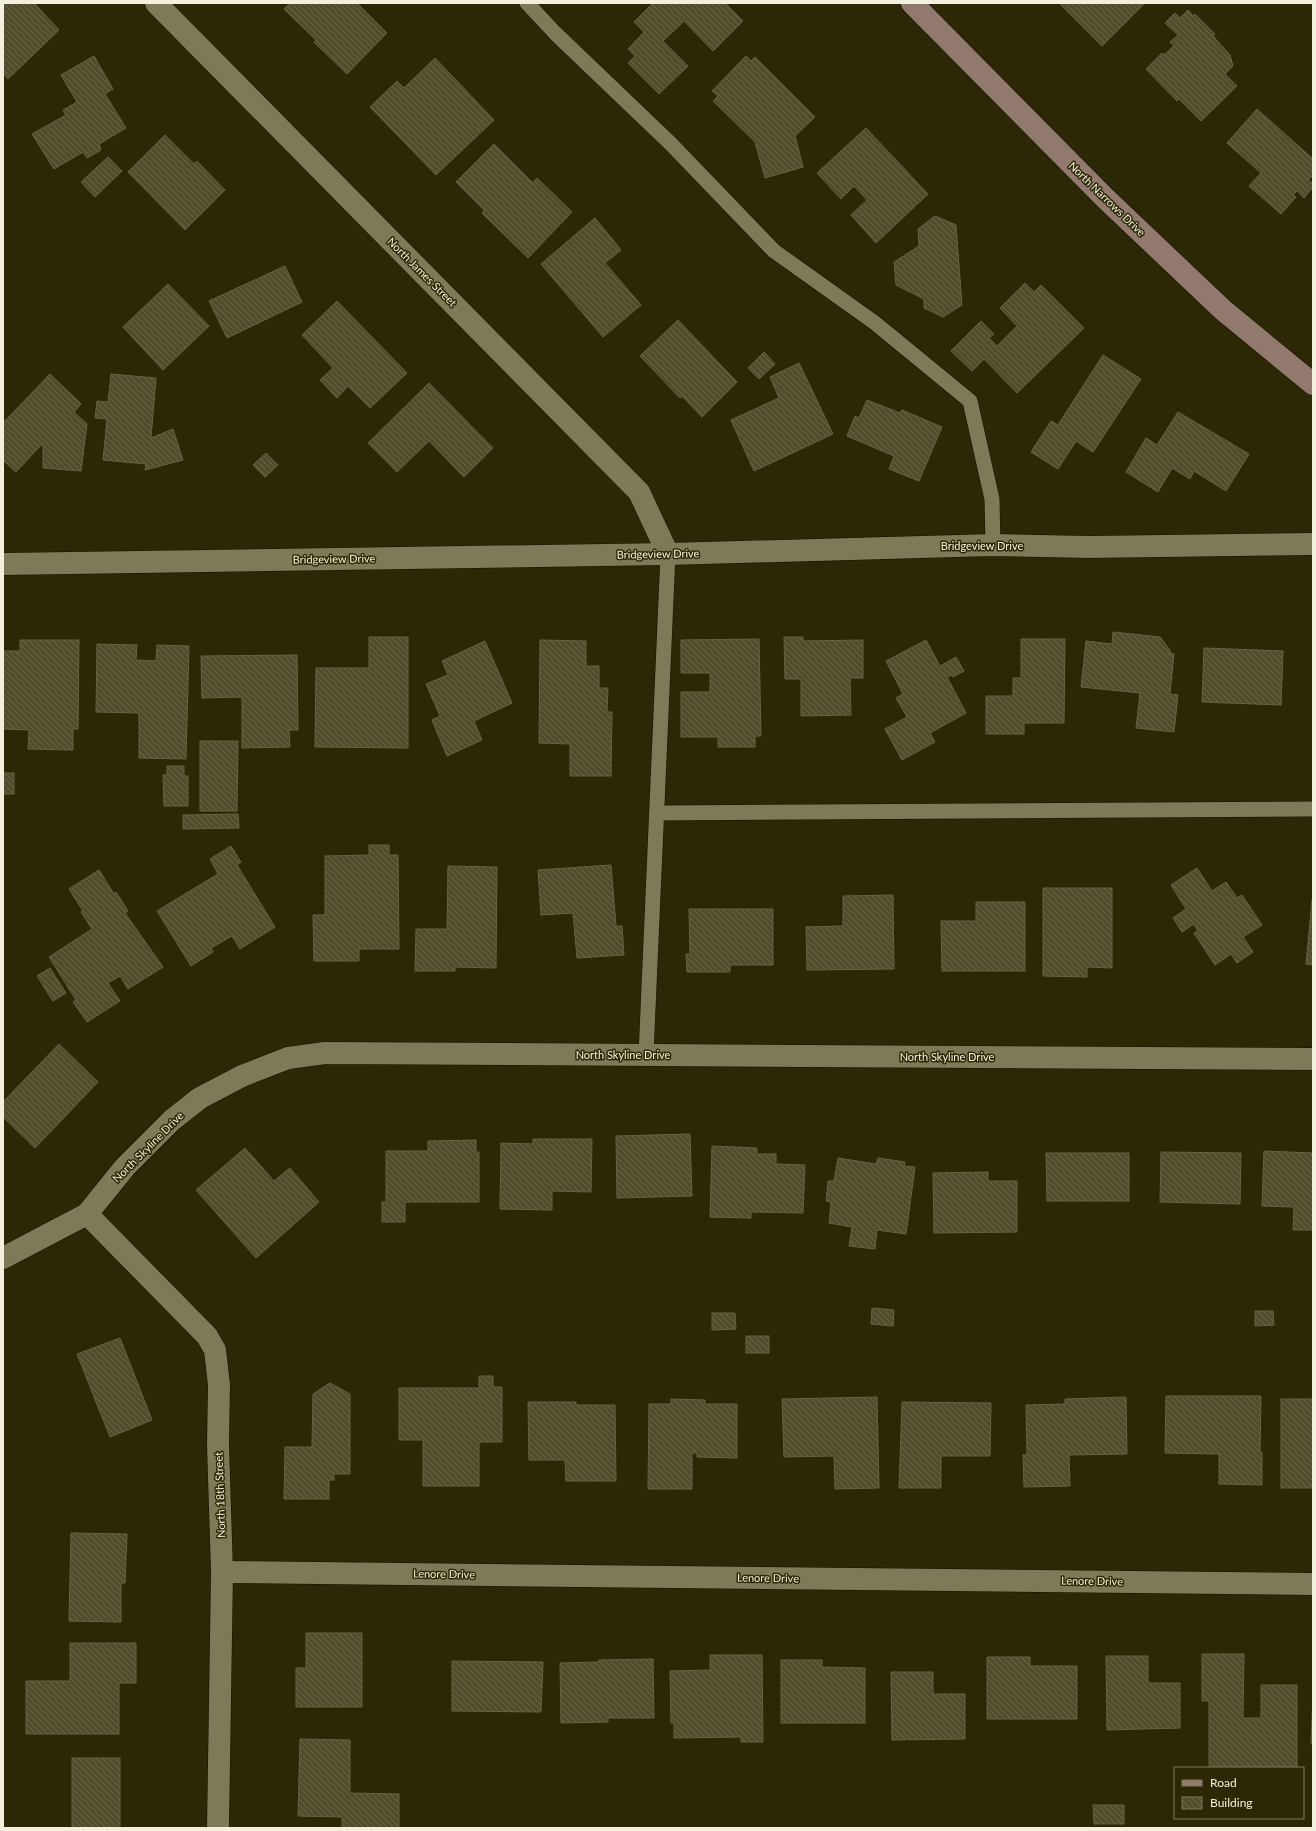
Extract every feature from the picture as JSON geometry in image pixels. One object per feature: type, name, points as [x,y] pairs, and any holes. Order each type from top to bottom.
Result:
[{"type":"main road","name":"North Narrows Drive","points":[[912,3],[1106,199],[1212,300],[1313,384]]},
{"type":"street","name":"North James Street","points":[[156,3],[639,492],[668,554]]},
{"type":"street","name":"Bridgeview Drive","points":[[3,564],[668,554],[993,545],[1089,548],[1313,544]]},
{"type":"street","name":"North Skyline Drive","points":[[3,1258],[87,1214],[125,1167],[172,1120],[200,1098],[242,1076],[288,1058],[325,1053],[1313,1059]]},
{"type":"street","name":"North 18th Street","points":[[87,1214],[207,1336],[215,1350],[219,1385],[218,1445],[222,1572],[218,1828]]},
{"type":"street","name":"Lenore Drive","points":[[222,1572],[1313,1584]]},
{"type":"lane","points":[[527,3],[555,33],[671,144],[774,251],[875,322],[970,401],[992,498],[993,545]]},
{"type":"lane","points":[[646,1055],[668,554]]},
{"type":"lane","points":[[657,813],[1313,809]]},
{"type":"building","points":[[3,3],[34,3],[59,30],[8,79],[3,73]]},
{"type":"building","points":[[290,3],[357,3],[387,33],[347,74],[314,42],[316,40],[284,9]]},
{"type":"building","points":[[653,3],[725,3],[743,21],[713,51],[684,21],[663,41],[688,66],[659,94],[628,63],[635,56],[628,49],[644,32],[634,22]]},
{"type":"building","points":[[1059,3],[1145,3],[1102,46]]},
{"type":"building","points":[[1188,10],[1193,16],[1195,14],[1215,34],[1213,36],[1230,55],[1233,66],[1225,74],[1237,86],[1201,121],[1179,99],[1177,101],[1146,69],[1162,53],[1164,55],[1174,46],[1170,42],[1178,35],[1165,23],[1175,13],[1180,18]]},
{"type":"building","points":[[94,56],[113,89],[105,94],[126,128],[99,144],[101,150],[87,158],[83,152],[54,169],[32,134],[66,115],[63,110],[77,102],[61,75]]},
{"type":"building","points":[[746,56],[751,61],[755,57],[815,117],[795,136],[803,167],[765,178],[755,142],[713,101],[718,96],[712,91]]},
{"type":"building","points":[[435,58],[494,120],[436,175],[370,107],[397,81],[404,88]]},
{"type":"building","points":[[1257,109],[1313,159],[1313,175],[1308,180],[1313,184],[1313,187],[1304,198],[1297,191],[1293,195],[1296,197],[1281,214],[1249,186],[1261,173],[1227,143]]},
{"type":"building","points":[[866,128],[928,194],[876,243],[851,215],[867,200],[854,186],[841,199],[817,173]]},
{"type":"building","points":[[165,135],[194,164],[197,161],[225,190],[185,230],[128,172]]},
{"type":"building","points":[[494,144],[533,183],[537,178],[572,212],[528,258],[482,213],[484,210],[456,182]]},
{"type":"building","points":[[108,157],[122,171],[95,197],[81,182]]},
{"type":"building","points":[[935,216],[956,225],[962,305],[943,317],[924,308],[924,299],[896,285],[894,262],[919,246],[918,229]]},
{"type":"building","points":[[595,218],[621,250],[605,263],[641,305],[603,337],[541,264]]},
{"type":"building","points":[[285,266],[302,302],[227,338],[209,301]]},
{"type":"building","points":[[1025,283],[1034,292],[1041,285],[1084,328],[1017,393],[984,359],[972,371],[951,351],[981,321],[994,334],[989,338],[997,346],[1017,326],[1000,308]]},
{"type":"building","points":[[168,284],[209,326],[163,370],[123,327]]},
{"type":"building","points":[[337,301],[407,373],[370,408],[348,386],[337,398],[320,380],[333,368],[302,335]]},
{"type":"building","points":[[678,320],[737,382],[702,417],[682,396],[680,398],[640,356]]},
{"type":"building","points":[[764,352],[775,364],[759,379],[748,368]]},
{"type":"building","points":[[1103,355],[1141,379],[1093,452],[1076,441],[1058,469],[1031,452],[1051,421],[1058,425]]},
{"type":"building","points":[[799,363],[833,434],[754,471],[731,420],[779,398],[770,377]]},
{"type":"building","points":[[50,374],[81,404],[74,412],[87,424],[81,471],[43,468],[43,443],[16,472],[3,460],[3,423]]},
{"type":"building","points":[[111,374],[156,378],[151,438],[173,429],[183,460],[145,470],[146,464],[103,460],[107,419],[95,418],[97,401],[108,402]]},
{"type":"building","points":[[429,383],[493,448],[464,477],[429,441],[397,472],[368,443]]},
{"type":"building","points":[[867,400],[900,413],[902,410],[942,427],[919,481],[889,469],[894,456],[847,436],[855,416],[859,418]]},
{"type":"building","points":[[1178,412],[1249,454],[1226,491],[1194,471],[1190,479],[1172,468],[1158,492],[1126,472],[1146,438],[1157,445]]},
{"type":"building","points":[[266,453],[278,465],[265,477],[253,465]]},
{"type":"building","points":[[1113,632],[1160,637],[1170,650],[1170,653],[1174,654],[1170,694],[1178,695],[1174,732],[1136,728],[1140,693],[1081,687],[1086,641],[1112,644]]},
{"type":"building","points":[[369,637],[408,637],[408,748],[315,747],[316,668],[369,668]]},
{"type":"building","points":[[784,637],[803,637],[803,641],[863,640],[863,678],[850,678],[851,715],[801,716],[801,679],[785,679]]},
{"type":"building","points":[[759,639],[761,736],[755,736],[755,747],[718,747],[718,737],[681,737],[681,692],[710,692],[710,673],[681,673],[681,640]]},
{"type":"building","points":[[1021,639],[1065,639],[1064,723],[1024,723],[1024,734],[986,734],[986,696],[1013,696],[1013,678],[1021,678]]},
{"type":"building","points":[[20,640],[79,640],[78,729],[73,729],[73,750],[28,749],[29,730],[3,729],[3,651],[20,651]]},
{"type":"building","points":[[540,640],[586,641],[586,666],[599,666],[599,688],[608,688],[607,712],[612,712],[611,776],[570,776],[570,744],[539,743]]},
{"type":"building","points":[[926,640],[940,666],[956,657],[964,671],[953,677],[951,675],[947,677],[966,713],[930,733],[935,742],[902,760],[885,729],[907,717],[896,698],[903,694],[886,661]]},
{"type":"building","points":[[485,641],[512,703],[474,721],[482,740],[447,756],[432,720],[440,716],[426,684],[448,675],[442,661]]},
{"type":"building","points":[[97,644],[137,645],[136,660],[156,661],[157,645],[189,646],[186,759],[139,758],[139,713],[96,712]]},
{"type":"building","points":[[1204,648],[1283,651],[1281,705],[1202,702]]},
{"type":"building","points":[[297,655],[298,730],[289,730],[290,747],[242,748],[242,697],[202,698],[201,656]]},
{"type":"building","points":[[200,741],[238,741],[237,811],[200,811]]},
{"type":"building","points":[[167,766],[184,766],[184,776],[188,776],[188,806],[164,806],[163,775],[167,775]]},
{"type":"building","points":[[3,773],[14,773],[14,794],[3,794]]},
{"type":"building","points":[[238,814],[239,828],[183,829],[183,815]]},
{"type":"building","points":[[369,845],[389,845],[389,855],[398,855],[399,949],[359,949],[359,961],[314,961],[313,915],[325,915],[325,856],[369,855]]},
{"type":"building","points":[[231,846],[241,862],[237,865],[275,927],[240,949],[232,936],[211,948],[213,952],[191,966],[157,911],[218,874],[210,859]]},
{"type":"building","points":[[611,865],[616,926],[622,926],[624,955],[577,958],[573,913],[541,915],[538,870]]},
{"type":"building","points":[[448,866],[497,867],[496,968],[455,967],[455,971],[415,971],[416,929],[447,929]]},
{"type":"building","points":[[1197,868],[1212,891],[1226,882],[1237,898],[1242,895],[1262,925],[1243,937],[1253,952],[1237,963],[1231,954],[1215,965],[1194,933],[1198,931],[1194,924],[1182,932],[1173,918],[1186,909],[1171,885]]},
{"type":"building","points":[[99,870],[114,894],[116,892],[128,911],[125,913],[163,967],[128,989],[120,976],[108,983],[120,1001],[87,1022],[73,1002],[76,1000],[49,957],[92,929],[69,889]]},
{"type":"building","points":[[1043,888],[1112,888],[1112,968],[1087,967],[1087,977],[1043,976]]},
{"type":"building","points":[[893,895],[894,969],[807,970],[806,927],[843,926],[843,896]]},
{"type":"building","points":[[1313,900],[1313,965],[1306,964]]},
{"type":"building","points":[[976,902],[1025,902],[1025,971],[942,971],[941,921],[976,921]]},
{"type":"building","points":[[689,909],[773,909],[773,965],[730,965],[730,972],[687,972],[686,954],[690,954]]},
{"type":"building","points":[[50,968],[66,993],[53,1001],[37,976]]},
{"type":"building","points":[[59,1044],[98,1082],[35,1148],[3,1117],[3,1102]]},
{"type":"building","points":[[690,1134],[692,1196],[617,1198],[616,1136]]},
{"type":"building","points":[[533,1139],[592,1139],[591,1192],[552,1191],[552,1210],[500,1209],[501,1143],[533,1144]]},
{"type":"building","points":[[476,1140],[476,1152],[479,1152],[479,1202],[405,1202],[405,1222],[382,1222],[382,1202],[386,1202],[386,1151],[428,1151],[428,1141]]},
{"type":"building","points":[[712,1146],[757,1148],[757,1154],[776,1154],[776,1164],[805,1165],[803,1213],[751,1212],[751,1218],[710,1217]]},
{"type":"building","points":[[245,1148],[274,1181],[290,1168],[319,1202],[256,1258],[196,1190]]},
{"type":"building","points":[[1264,1151],[1313,1153],[1313,1230],[1293,1230],[1294,1207],[1262,1206]]},
{"type":"building","points":[[1161,1152],[1241,1153],[1240,1204],[1160,1202]]},
{"type":"building","points":[[1046,1153],[1129,1153],[1129,1201],[1047,1201]]},
{"type":"building","points":[[838,1158],[876,1164],[878,1158],[905,1162],[904,1166],[915,1167],[906,1234],[877,1230],[875,1249],[849,1246],[852,1227],[829,1223],[831,1202],[826,1201],[828,1181],[834,1181]]},
{"type":"building","points":[[988,1172],[988,1181],[1017,1181],[1017,1232],[934,1233],[933,1173]]},
{"type":"building","points":[[872,1308],[894,1310],[893,1326],[871,1324]]},
{"type":"building","points":[[1255,1311],[1273,1311],[1274,1325],[1255,1326]]},
{"type":"building","points":[[712,1313],[735,1313],[736,1329],[712,1330]]},
{"type":"building","points":[[746,1336],[769,1336],[769,1353],[746,1353]]},
{"type":"building","points":[[120,1338],[152,1420],[110,1437],[77,1354]]},
{"type":"building","points":[[479,1376],[493,1376],[493,1387],[502,1387],[502,1442],[479,1442],[479,1486],[423,1486],[423,1440],[399,1440],[399,1388],[479,1388]]},
{"type":"building","points":[[330,1383],[350,1394],[350,1474],[334,1474],[334,1480],[329,1480],[329,1499],[284,1499],[285,1447],[312,1447],[313,1394]]},
{"type":"building","points":[[1166,1396],[1261,1396],[1260,1452],[1262,1453],[1262,1485],[1219,1484],[1219,1454],[1165,1453]]},
{"type":"building","points":[[877,1397],[879,1488],[835,1489],[834,1456],[784,1457],[782,1399]]},
{"type":"building","points":[[1126,1397],[1127,1454],[1069,1455],[1070,1486],[1024,1487],[1023,1455],[1027,1455],[1026,1405],[1065,1404],[1065,1399]]},
{"type":"building","points":[[671,1399],[705,1400],[705,1404],[737,1404],[737,1458],[697,1457],[697,1453],[692,1453],[692,1489],[648,1489],[649,1404],[671,1404]]},
{"type":"building","points":[[1281,1399],[1313,1399],[1313,1488],[1281,1488]]},
{"type":"building","points":[[528,1402],[576,1402],[576,1405],[615,1405],[616,1481],[566,1481],[565,1460],[529,1460]]},
{"type":"building","points":[[902,1402],[991,1403],[990,1456],[941,1456],[941,1488],[899,1488]]},
{"type":"building","points":[[71,1533],[127,1534],[125,1583],[121,1583],[121,1622],[69,1621]]},
{"type":"building","points":[[306,1633],[362,1633],[362,1707],[296,1707],[296,1668],[306,1668]]},
{"type":"building","points":[[70,1643],[136,1643],[136,1683],[119,1683],[119,1734],[26,1734],[26,1681],[70,1681]]},
{"type":"building","points":[[1202,1654],[1244,1654],[1243,1718],[1261,1718],[1261,1685],[1297,1685],[1297,1767],[1209,1767],[1209,1701],[1202,1701]]},
{"type":"building","points":[[710,1655],[762,1655],[763,1742],[741,1742],[741,1737],[674,1738],[674,1723],[671,1723],[670,1671],[710,1670]]},
{"type":"building","points":[[1106,1656],[1148,1656],[1148,1683],[1180,1683],[1180,1728],[1107,1730]]},
{"type":"building","points":[[987,1657],[1030,1657],[1030,1666],[1077,1666],[1077,1719],[987,1719]]},
{"type":"building","points":[[653,1659],[654,1718],[608,1718],[608,1722],[561,1723],[560,1663],[599,1662],[599,1660]]},
{"type":"building","points":[[781,1660],[822,1660],[822,1667],[865,1668],[865,1723],[781,1723]]},
{"type":"building","points":[[452,1661],[543,1662],[541,1712],[452,1711]]},
{"type":"building","points":[[891,1672],[933,1672],[933,1694],[965,1694],[965,1739],[892,1740]]},
{"type":"building","points":[[1313,1693],[1313,1744],[1311,1744]]},
{"type":"building","points":[[300,1739],[350,1740],[350,1793],[399,1794],[399,1828],[342,1828],[342,1817],[298,1816]]},
{"type":"building","points":[[72,1758],[120,1758],[120,1828],[72,1828]]},
{"type":"building","points":[[1093,1805],[1124,1805],[1124,1824],[1094,1824]]}]
